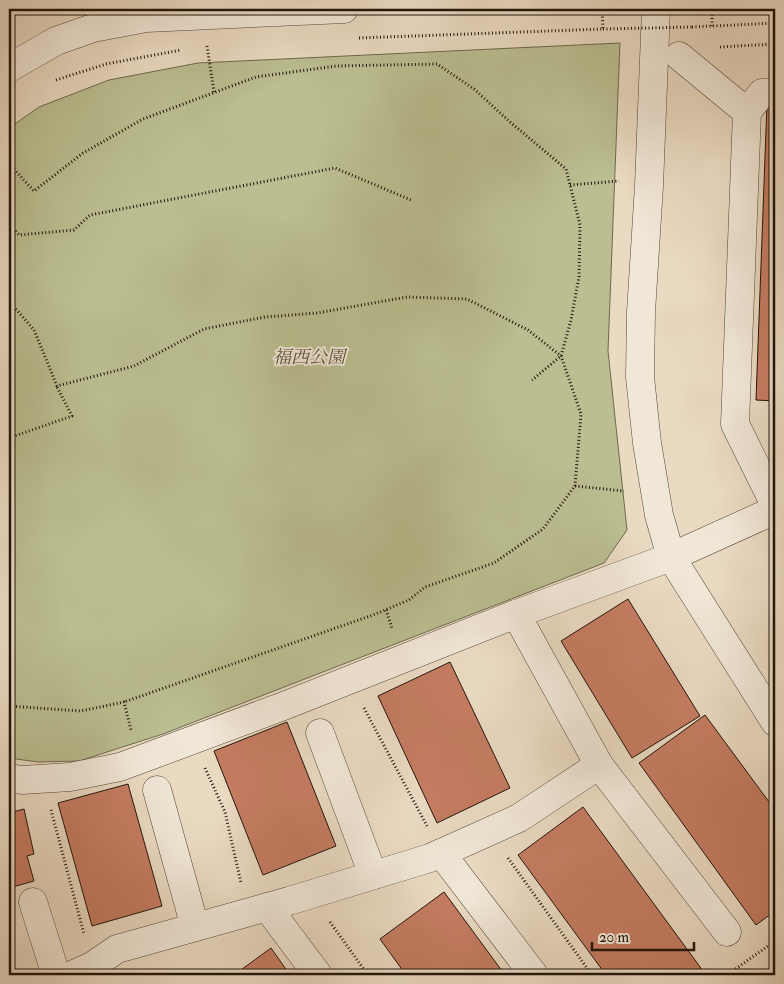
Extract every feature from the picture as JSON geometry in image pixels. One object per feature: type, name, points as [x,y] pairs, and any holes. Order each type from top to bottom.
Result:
[{"type":"street","points":[[9,68],[93,19],[327,9]]},
{"type":"street","points":[[656,9],[649,186],[641,312],[640,377],[650,461],[660,515],[671,557],[775,722]]},
{"type":"street","points":[[679,56],[747,112]]},
{"type":"street","points":[[775,93],[762,93],[747,112],[735,424],[775,505]]},
{"type":"street","points":[[9,778],[22,780],[70,777],[138,760],[516,614],[671,557],[775,510]]},
{"type":"street","points":[[516,614],[599,765],[727,932]]},
{"type":"street","points":[[320,733],[373,875]]},
{"type":"street","points":[[89,972],[117,949],[257,910],[430,858],[519,818],[599,765]]},
{"type":"street","points":[[157,790],[195,927]]},
{"type":"street","points":[[441,853],[534,975]]},
{"type":"street","points":[[33,902],[56,975]]},
{"type":"street","points":[[257,910],[318,975]]},
{"type":"path","points":[[602,9],[603,29]]},
{"type":"path","points":[[712,9],[712,26]]},
{"type":"path","points":[[354,38],[775,24]]},
{"type":"path","points":[[679,56],[696,48],[775,44]]},
{"type":"path","points":[[198,47],[207,45],[214,92]]},
{"type":"path","points":[[54,81],[106,64],[189,49]]},
{"type":"path","points":[[9,164],[34,191],[83,153],[143,119],[256,77],[336,66],[437,64],[474,89],[566,169],[580,225],[579,277],[571,320],[561,356],[532,380]]},
{"type":"path","points":[[9,223],[19,235],[74,230],[90,215],[335,168],[411,200]]},
{"type":"path","points":[[570,185],[626,181]]},
{"type":"path","points":[[9,706],[81,711],[124,702],[373,615],[409,600],[425,587],[494,563],[543,529],[575,486],[581,414],[561,356],[528,330],[467,299],[407,297],[317,313],[265,317],[204,329],[134,366],[57,386]]},
{"type":"path","points":[[9,301],[34,330],[57,386],[72,416],[9,438]]},
{"type":"path","points":[[575,486],[632,492]]},
{"type":"path","points":[[124,702],[138,760]]},
{"type":"path","points":[[363,707],[441,853]]},
{"type":"path","points":[[204,767],[225,812],[257,910]]},
{"type":"path","points":[[50,808],[89,972]]},
{"type":"path","points":[[488,832],[592,975]]},
{"type":"path","points":[[311,894],[365,971],[376,975]]},
{"type":"path","points":[[726,975],[775,941]]},
{"type":"green space","name":"福西公園","points":[[620,43],[608,351],[627,530],[604,563],[163,734],[79,761],[38,762],[9,758],[9,128],[39,107],[109,80],[198,63]]},
{"type":"building","points":[[767,103],[775,103],[775,401],[756,400]]},
{"type":"building","points":[[628,599],[700,716],[632,758],[561,641]]},
{"type":"building","points":[[450,662],[510,788],[437,823],[378,696]]},
{"type":"building","points":[[705,715],[775,810],[775,911],[756,925],[639,763]]},
{"type":"building","points":[[287,722],[336,846],[263,875],[214,751]]},
{"type":"building","points":[[128,784],[162,906],[92,926],[58,803]]},
{"type":"building","points":[[583,807],[703,971],[696,975],[606,975],[518,855]]},
{"type":"building","points":[[24,809],[34,854],[27,856],[34,881],[9,888],[9,813]]},
{"type":"building","points":[[444,892],[505,975],[406,975],[380,939]]},
{"type":"building","points":[[271,948],[290,975],[234,975]]}]
